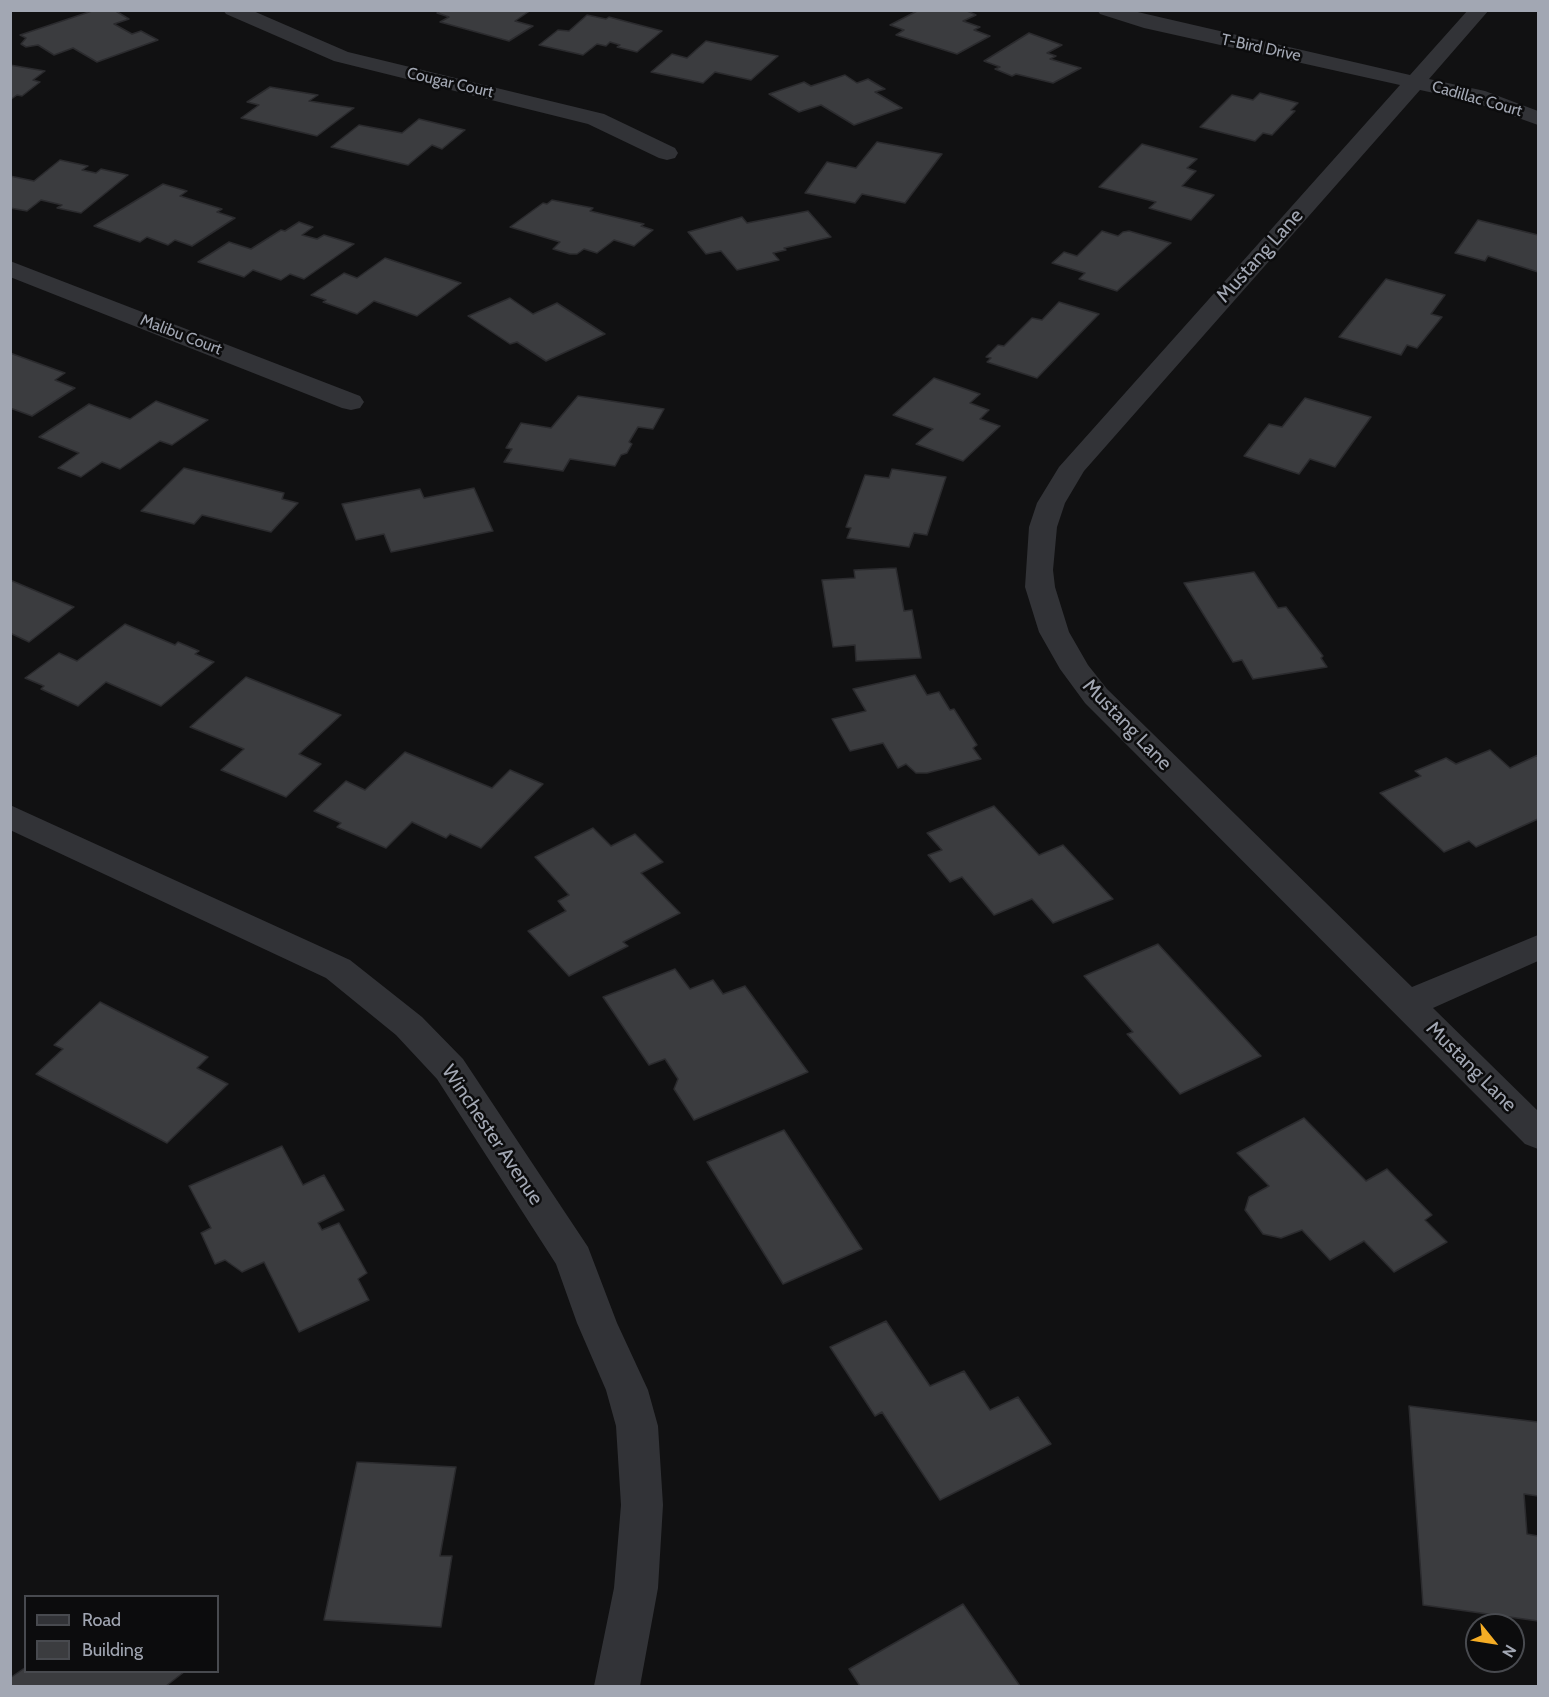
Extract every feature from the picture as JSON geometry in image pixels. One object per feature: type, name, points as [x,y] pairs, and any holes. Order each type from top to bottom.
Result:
[{"type":"street","name":"Cougar Court","points":[[233,10],[340,57],[596,118],[667,153]]},
{"type":"street","name":"T-Bird Drive","points":[[1107,10],[1144,22],[1415,82]]},
{"type":"street","name":"Mustang Lane","points":[[1479,10],[1073,467],[1051,503],[1038,552],[1040,587],[1054,632],[1075,669],[1096,696],[1539,1134]]},
{"type":"street","name":"Cadillac Court","points":[[1415,82],[1501,103],[1539,118]]},
{"type":"street","name":"Malibu Court","points":[[10,268],[351,402]]},
{"type":"street","name":"Winchester Avenue","points":[[10,816],[338,969],[409,1026],[450,1069],[574,1258],[597,1323],[627,1390],[637,1426],[642,1505],[636,1588],[617,1686]]},
{"type":"street","points":[[1407,1004],[1539,947]]},
{"type":"building","points":[[95,10],[114,10],[129,19],[114,24],[132,34],[141,31],[158,40],[97,62],[73,48],[54,55],[38,45],[26,47],[21,44],[26,38],[20,35]]},
{"type":"building","points":[[442,10],[531,10],[515,21],[533,26],[509,41],[440,22],[449,17],[437,13]]},
{"type":"building","points":[[919,10],[965,10],[976,15],[963,21],[980,27],[974,30],[990,36],[957,54],[896,35],[904,30],[890,25]]},
{"type":"building","points":[[587,15],[606,19],[609,17],[662,31],[637,52],[617,47],[620,45],[610,42],[606,46],[597,44],[583,55],[539,45],[558,30],[569,31]]},
{"type":"building","points":[[1029,33],[1062,45],[1047,53],[1056,56],[1050,59],[1081,68],[1053,83],[1016,74],[1012,76],[995,69],[1000,67],[984,61]]},
{"type":"building","points":[[706,41],[778,56],[751,80],[715,72],[703,83],[651,72],[672,54],[687,58]]},
{"type":"building","points":[[10,65],[45,71],[33,80],[40,82],[22,96],[17,95],[10,100]]},
{"type":"building","points":[[845,75],[857,83],[868,79],[885,89],[875,92],[902,108],[854,125],[821,105],[799,112],[769,94],[804,82],[811,86]]},
{"type":"building","points":[[270,87],[318,95],[309,101],[354,108],[317,136],[241,118],[259,105],[247,102]]},
{"type":"building","points":[[1260,93],[1298,103],[1291,110],[1295,111],[1272,135],[1263,133],[1255,141],[1200,127],[1232,95],[1253,100]]},
{"type":"building","points":[[419,119],[465,130],[442,149],[432,145],[408,165],[331,147],[359,125],[402,133]]},
{"type":"building","points":[[877,142],[942,154],[905,203],[862,194],[855,203],[805,193],[827,162],[856,168]]},
{"type":"building","points":[[1142,144],[1197,159],[1187,168],[1196,171],[1182,186],[1214,195],[1191,220],[1149,208],[1156,202],[1099,187]]},
{"type":"building","points":[[60,160],[88,166],[82,170],[96,173],[101,169],[128,175],[81,213],[57,208],[62,205],[41,200],[27,211],[10,208],[10,176],[34,181]]},
{"type":"building","points":[[163,184],[187,191],[180,196],[222,209],[217,212],[235,218],[192,246],[175,240],[168,245],[147,237],[140,242],[94,226]]},
{"type":"building","points":[[552,200],[593,208],[590,211],[644,224],[641,226],[653,230],[634,246],[614,240],[597,253],[584,249],[577,254],[570,254],[553,249],[560,242],[510,227],[543,203],[547,204]]},
{"type":"building","points":[[808,211],[831,237],[784,248],[786,250],[773,253],[779,260],[737,270],[721,251],[706,254],[688,232],[742,217],[747,223]]},
{"type":"building","points":[[1478,220],[1538,235],[1538,272],[1488,256],[1485,261],[1455,253]]},
{"type":"building","points":[[299,222],[313,227],[302,235],[317,239],[324,235],[354,244],[304,279],[290,274],[281,280],[253,270],[244,277],[198,262],[229,242],[251,249],[281,230],[285,231]]},
{"type":"building","points":[[1102,231],[1118,236],[1129,231],[1171,243],[1117,291],[1079,279],[1085,273],[1052,263],[1064,252],[1077,256]]},
{"type":"building","points":[[385,258],[461,283],[417,316],[374,301],[357,314],[323,302],[326,300],[311,295],[344,273],[357,278]]},
{"type":"building","points":[[1386,279],[1445,295],[1431,314],[1442,317],[1417,348],[1407,345],[1401,355],[1339,337]]},
{"type":"building","points":[[510,298],[533,314],[557,303],[605,334],[546,361],[517,342],[510,344],[468,316]]},
{"type":"building","points":[[1059,302],[1099,314],[1037,378],[987,362],[991,358],[986,357],[998,345],[1004,346],[1032,318],[1042,320]]},
{"type":"building","points":[[10,353],[65,373],[55,380],[75,388],[32,416],[10,408]]},
{"type":"building","points":[[934,378],[980,394],[970,403],[989,410],[980,419],[1000,426],[963,461],[916,444],[933,429],[893,415]]},
{"type":"building","points":[[578,396],[664,409],[653,429],[638,427],[629,442],[632,444],[627,453],[621,455],[615,466],[570,459],[563,471],[504,462],[512,449],[506,448],[521,423],[551,428]]},
{"type":"building","points":[[1305,398],[1371,417],[1335,467],[1310,459],[1299,474],[1244,456],[1269,424],[1282,427]]},
{"type":"building","points":[[156,401],[208,420],[172,445],[160,441],[120,469],[102,462],[81,477],[58,468],[79,453],[39,437],[89,404],[130,419]]},
{"type":"building","points":[[184,468],[284,493],[282,499],[298,503],[271,532],[202,515],[194,524],[141,511]]},
{"type":"building","points":[[892,469],[946,477],[927,535],[914,533],[909,547],[847,538],[851,528],[846,527],[865,475],[889,478]]},
{"type":"building","points":[[474,488],[493,531],[391,552],[384,534],[356,540],[342,504],[420,489],[424,498]]},
{"type":"building","points":[[896,568],[904,611],[912,610],[921,658],[856,661],[855,645],[833,647],[822,580],[855,578],[854,570]]},
{"type":"building","points":[[1254,572],[1278,608],[1286,607],[1323,656],[1321,658],[1327,667],[1253,679],[1242,660],[1233,662],[1184,583]]},
{"type":"building","points":[[10,580],[74,607],[29,642],[10,633]]},
{"type":"building","points":[[125,624],[175,645],[178,642],[199,651],[195,654],[214,662],[161,706],[106,682],[78,706],[41,689],[44,686],[25,678],[59,653],[77,661]]},
{"type":"building","points":[[915,675],[927,695],[939,692],[950,710],[954,709],[977,745],[973,748],[981,759],[927,773],[916,773],[906,764],[898,768],[883,743],[850,751],[832,719],[866,711],[853,689]]},
{"type":"building","points":[[246,677],[341,715],[299,754],[321,764],[286,797],[221,770],[244,749],[190,727]]},
{"type":"building","points":[[1490,750],[1510,768],[1538,755],[1538,819],[1476,847],[1469,841],[1444,852],[1380,793],[1421,776],[1415,771],[1446,758],[1456,764]]},
{"type":"building","points":[[405,752],[492,788],[510,770],[543,784],[481,848],[450,834],[446,838],[412,822],[386,848],[337,827],[341,823],[314,811],[346,781],[365,790]]},
{"type":"building","points":[[994,806],[1039,855],[1063,845],[1113,899],[1053,923],[1032,899],[994,915],[962,877],[950,882],[928,855],[942,850],[927,833]]},
{"type":"building","points":[[593,828],[611,846],[635,834],[663,862],[641,873],[680,913],[623,942],[628,946],[569,976],[528,931],[566,911],[558,901],[569,895],[535,857]]},
{"type":"building","points":[[1158,944],[1261,1056],[1180,1094],[1127,1034],[1133,1032],[1084,976]]},
{"type":"building","points":[[675,969],[690,989],[713,980],[723,994],[745,986],[808,1072],[694,1120],[674,1089],[678,1079],[665,1059],[649,1065],[603,997]]},
{"type":"building","points":[[100,1002],[208,1057],[197,1068],[228,1084],[167,1143],[36,1074],[63,1049],[54,1045]]},
{"type":"building","points":[[1304,1118],[1366,1181],[1387,1169],[1432,1215],[1425,1220],[1447,1242],[1394,1272],[1364,1241],[1330,1260],[1302,1230],[1281,1238],[1263,1234],[1245,1210],[1249,1197],[1269,1186],[1237,1153]]},
{"type":"building","points":[[784,1130],[862,1249],[783,1284],[707,1162]]},
{"type":"building","points":[[282,1146],[303,1185],[324,1175],[344,1210],[318,1223],[322,1230],[339,1223],[367,1273],[358,1279],[369,1300],[299,1332],[264,1262],[242,1272],[225,1260],[215,1264],[201,1233],[211,1228],[189,1186]]},
{"type":"building","points":[[886,1321],[930,1386],[964,1371],[990,1410],[1018,1397],[1051,1444],[940,1500],[882,1412],[875,1416],[830,1347]]},
{"type":"building","points":[[1409,1406],[1538,1422],[1538,1496],[1524,1494],[1527,1534],[1538,1536],[1538,1621],[1525,1619],[1525,1613],[1480,1613],[1423,1605]]},
{"type":"building","points":[[357,1462],[456,1467],[440,1556],[452,1556],[441,1627],[324,1620]]},
{"type":"building","points":[[963,1604],[1020,1686],[860,1686],[849,1669]]},
{"type":"building","points":[[24,1668],[24,1673],[183,1673],[166,1686],[10,1686],[10,1678]]}]
